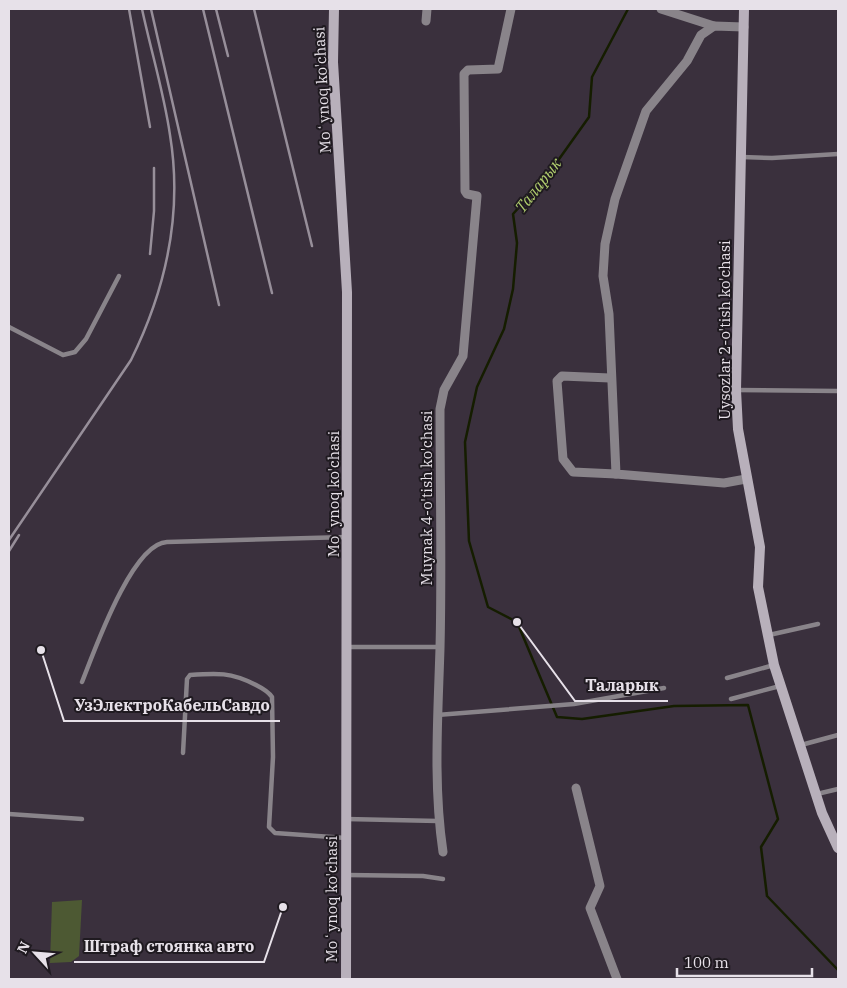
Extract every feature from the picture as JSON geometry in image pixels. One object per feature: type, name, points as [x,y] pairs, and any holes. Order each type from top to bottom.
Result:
[{"type":"street","name":"Moʻynoq ko'chasi","points":[[334,9],[333,62],[346,262],[348,537],[346,979]]},
{"type":"street","points":[[426,21],[427,9]]},
{"type":"street","name":"Muynak 4-o'tish ko'chasi","points":[[442,852],[438,821],[437,716],[440,647],[440,409],[444,390],[463,356],[477,196],[467,194],[465,191],[464,74],[468,70],[498,69],[511,9]]},
{"type":"street","points":[[661,9],[714,26],[744,27]]},
{"type":"street","name":"Uysozlar 2-o'tish ko'chasi","points":[[744,9],[736,390],[738,429],[760,547],[758,586],[774,664],[816,795],[838,848]]},
{"type":"street","points":[[616,474],[610,378],[609,314],[603,261],[615,199],[646,111],[687,61],[701,34],[714,26]]},
{"type":"street","points":[[610,378],[562,376],[557,381],[563,459],[569,470],[573,472],[724,483],[746,479]]},
{"type":"street","points":[[576,788],[600,886],[590,908],[616,979]]},
{"type":"lane","points":[[742,157],[772,158],[838,154]]},
{"type":"lane","points":[[9,328],[63,355],[75,352],[86,339],[119,276]]},
{"type":"lane","points":[[736,390],[838,391]]},
{"type":"lane","points":[[82,682],[110,611],[144,555],[155,545],[167,542],[348,537]]},
{"type":"lane","points":[[768,635],[818,624]]},
{"type":"lane","points":[[348,647],[440,647]]},
{"type":"lane","points":[[727,678],[774,664]]},
{"type":"lane","points":[[182,753],[187,679],[190,675],[224,673],[241,678],[268,691],[272,697],[273,757],[269,827],[275,833],[346,838]]},
{"type":"lane","points":[[731,699],[781,686]]},
{"type":"lane","points":[[437,716],[549,706],[664,688]]},
{"type":"lane","points":[[799,745],[838,735]]},
{"type":"lane","points":[[816,795],[838,789]]},
{"type":"lane","points":[[9,814],[82,819]]},
{"type":"lane","points":[[346,819],[438,821]]},
{"type":"lane","points":[[346,875],[423,876],[443,879]]},
{"type":"green space","points":[[82,900],[79,956],[71,962],[50,963],[52,902]]},
{"type":"waterway","name":"Таларык","points":[[628,9],[592,77],[589,117],[547,176],[513,214],[517,243],[513,289],[504,329],[477,387],[465,442],[469,541],[488,607],[517,622],[557,717],[582,719],[674,706],[748,705],[778,819],[761,847],[767,896],[838,970]]},
{"type":"railway","points":[[129,9],[150,127]]},
{"type":"railway","points":[[9,540],[131,360],[154,306],[162,278],[173,222],[173,164],[164,104],[142,9]]},
{"type":"railway","points":[[151,9],[219,305]]},
{"type":"railway","points":[[203,9],[272,293]]},
{"type":"railway","points":[[216,9],[228,56]]},
{"type":"railway","points":[[254,9],[312,246]]},
{"type":"railway","points":[[150,254],[154,211],[154,168]]},
{"type":"railway","points":[[9,551],[19,535]]},
{"type":"place","name":"Таларык","points":[[517,622]]},
{"type":"place","name":"УзЭлектроКабельСавдо","points":[[41,650]]},
{"type":"place","name":"Штраф стоянка авто","points":[[283,907]]}]
